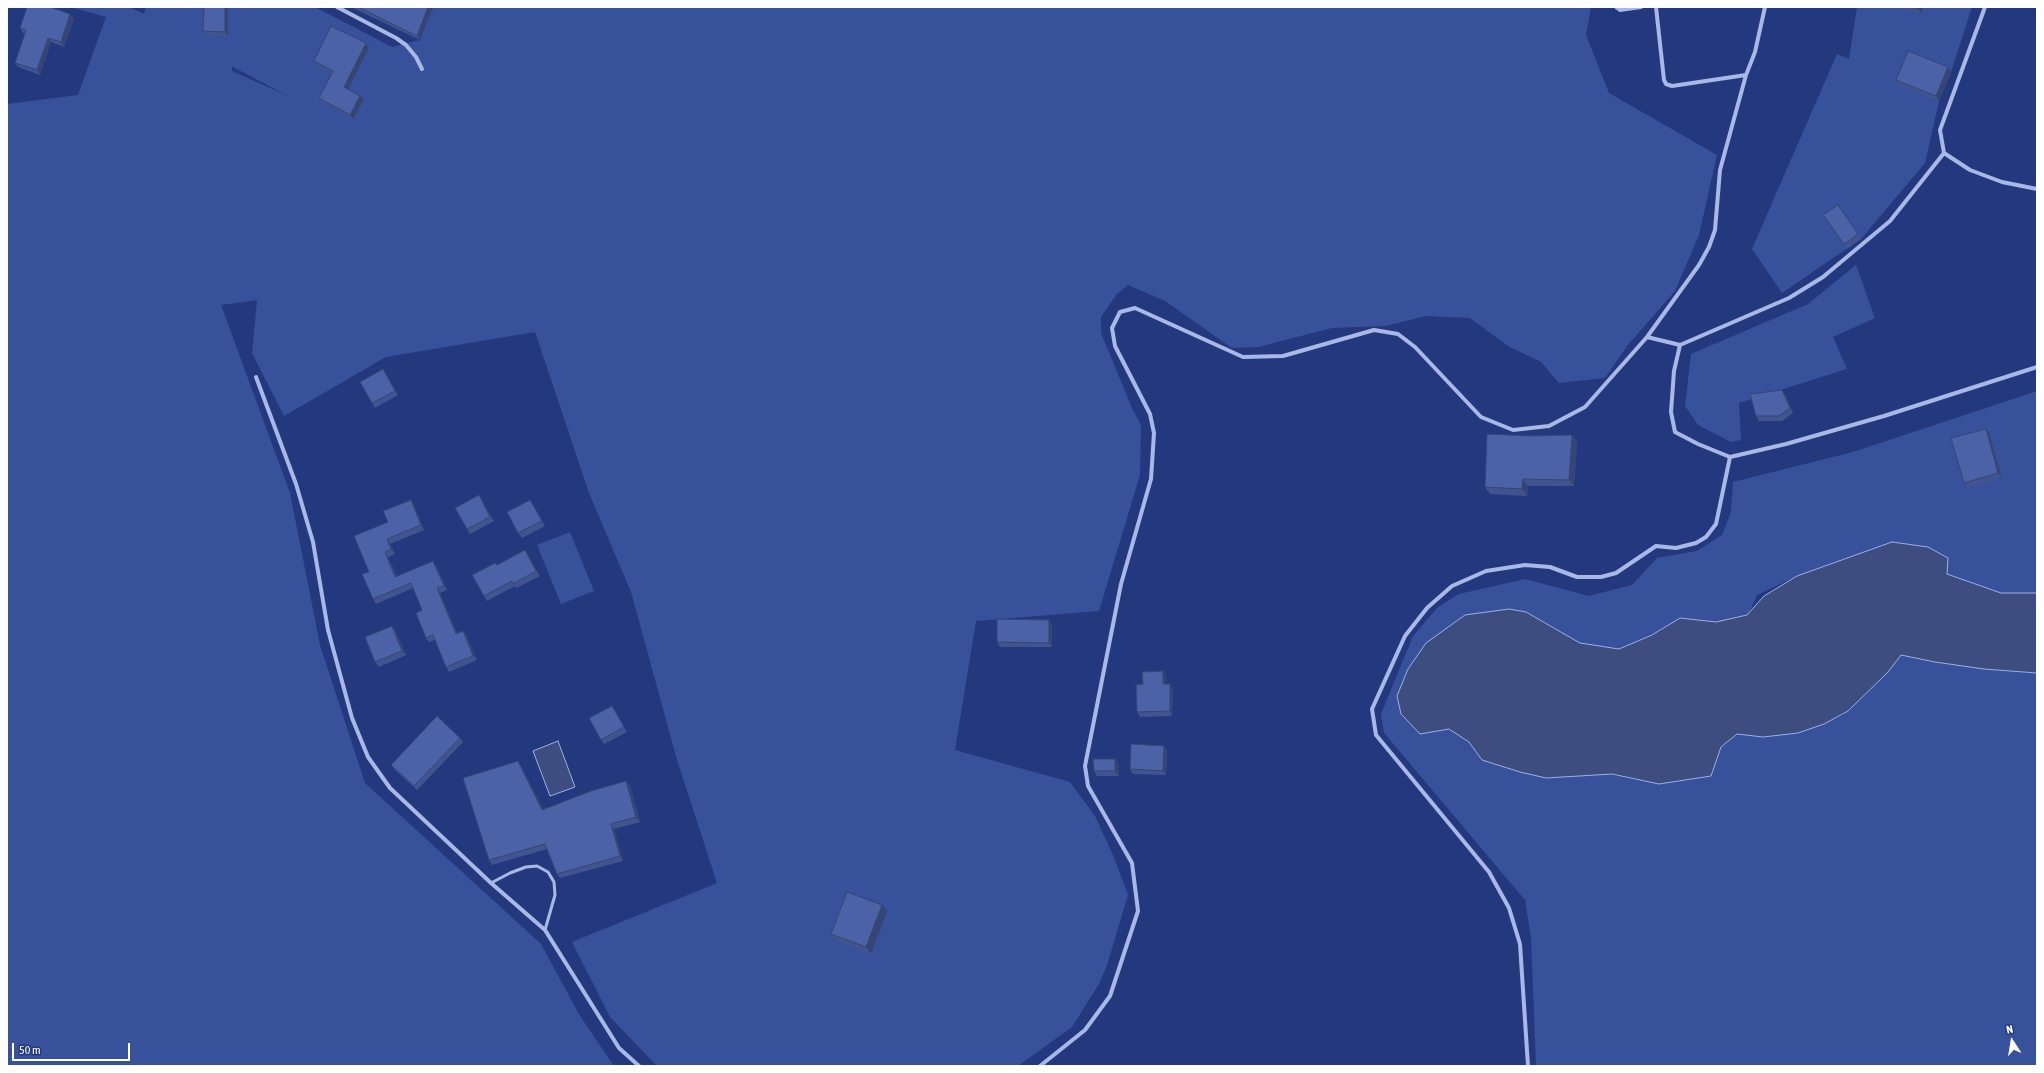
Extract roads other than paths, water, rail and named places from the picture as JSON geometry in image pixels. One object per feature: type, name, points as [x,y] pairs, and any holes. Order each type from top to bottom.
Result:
[{"type":"street","points":[[337,7],[396,38],[406,45],[416,57],[422,69]]},
{"type":"street","points":[[1616,7],[1620,10],[1641,7]]},
{"type":"street","points":[[1656,7],[1664,80],[1666,84],[1672,86],[1746,75]]},
{"type":"street","points":[[1040,1066],[1085,1030],[1110,996],[1138,911],[1132,863],[1088,786],[1085,766],[1121,584],[1151,479],[1154,433],[1150,414],[1115,346],[1112,328],[1120,312],[1135,308],[1243,357],[1283,356],[1374,330],[1398,334],[1415,347],[1481,417],[1513,430],[1549,426],[1585,407],[1647,337],[1699,265],[1709,247],[1715,230],[1720,170],[1746,75],[1755,52],[1765,7]]},
{"type":"street","points":[[1985,7],[1940,130],[1944,153],[1970,170],[2002,182],[2037,189]]},
{"type":"street","points":[[1647,337],[1680,345],[1789,298],[1823,277],[1890,221],[1944,153]]},
{"type":"street","points":[[1680,345],[1674,371],[1670,412],[1675,432],[1698,444],[1730,457],[1816,436],[2037,367]]},
{"type":"street","points":[[256,377],[296,484],[313,542],[328,630],[352,718],[368,757],[390,788],[491,883],[545,930],[619,1048],[639,1066]]},
{"type":"street","points":[[1528,1066],[1520,944],[1509,908],[1490,872],[1376,735],[1372,709],[1405,636],[1428,608],[1452,586],[1486,571],[1524,565],[1550,567],[1577,578],[1601,577],[1616,573],[1656,546],[1676,548],[1696,543],[1706,537],[1716,524],[1730,457]]},
{"type":"lane","points":[[491,883],[526,867],[537,866],[548,872],[554,882],[555,895],[545,930]]}]
